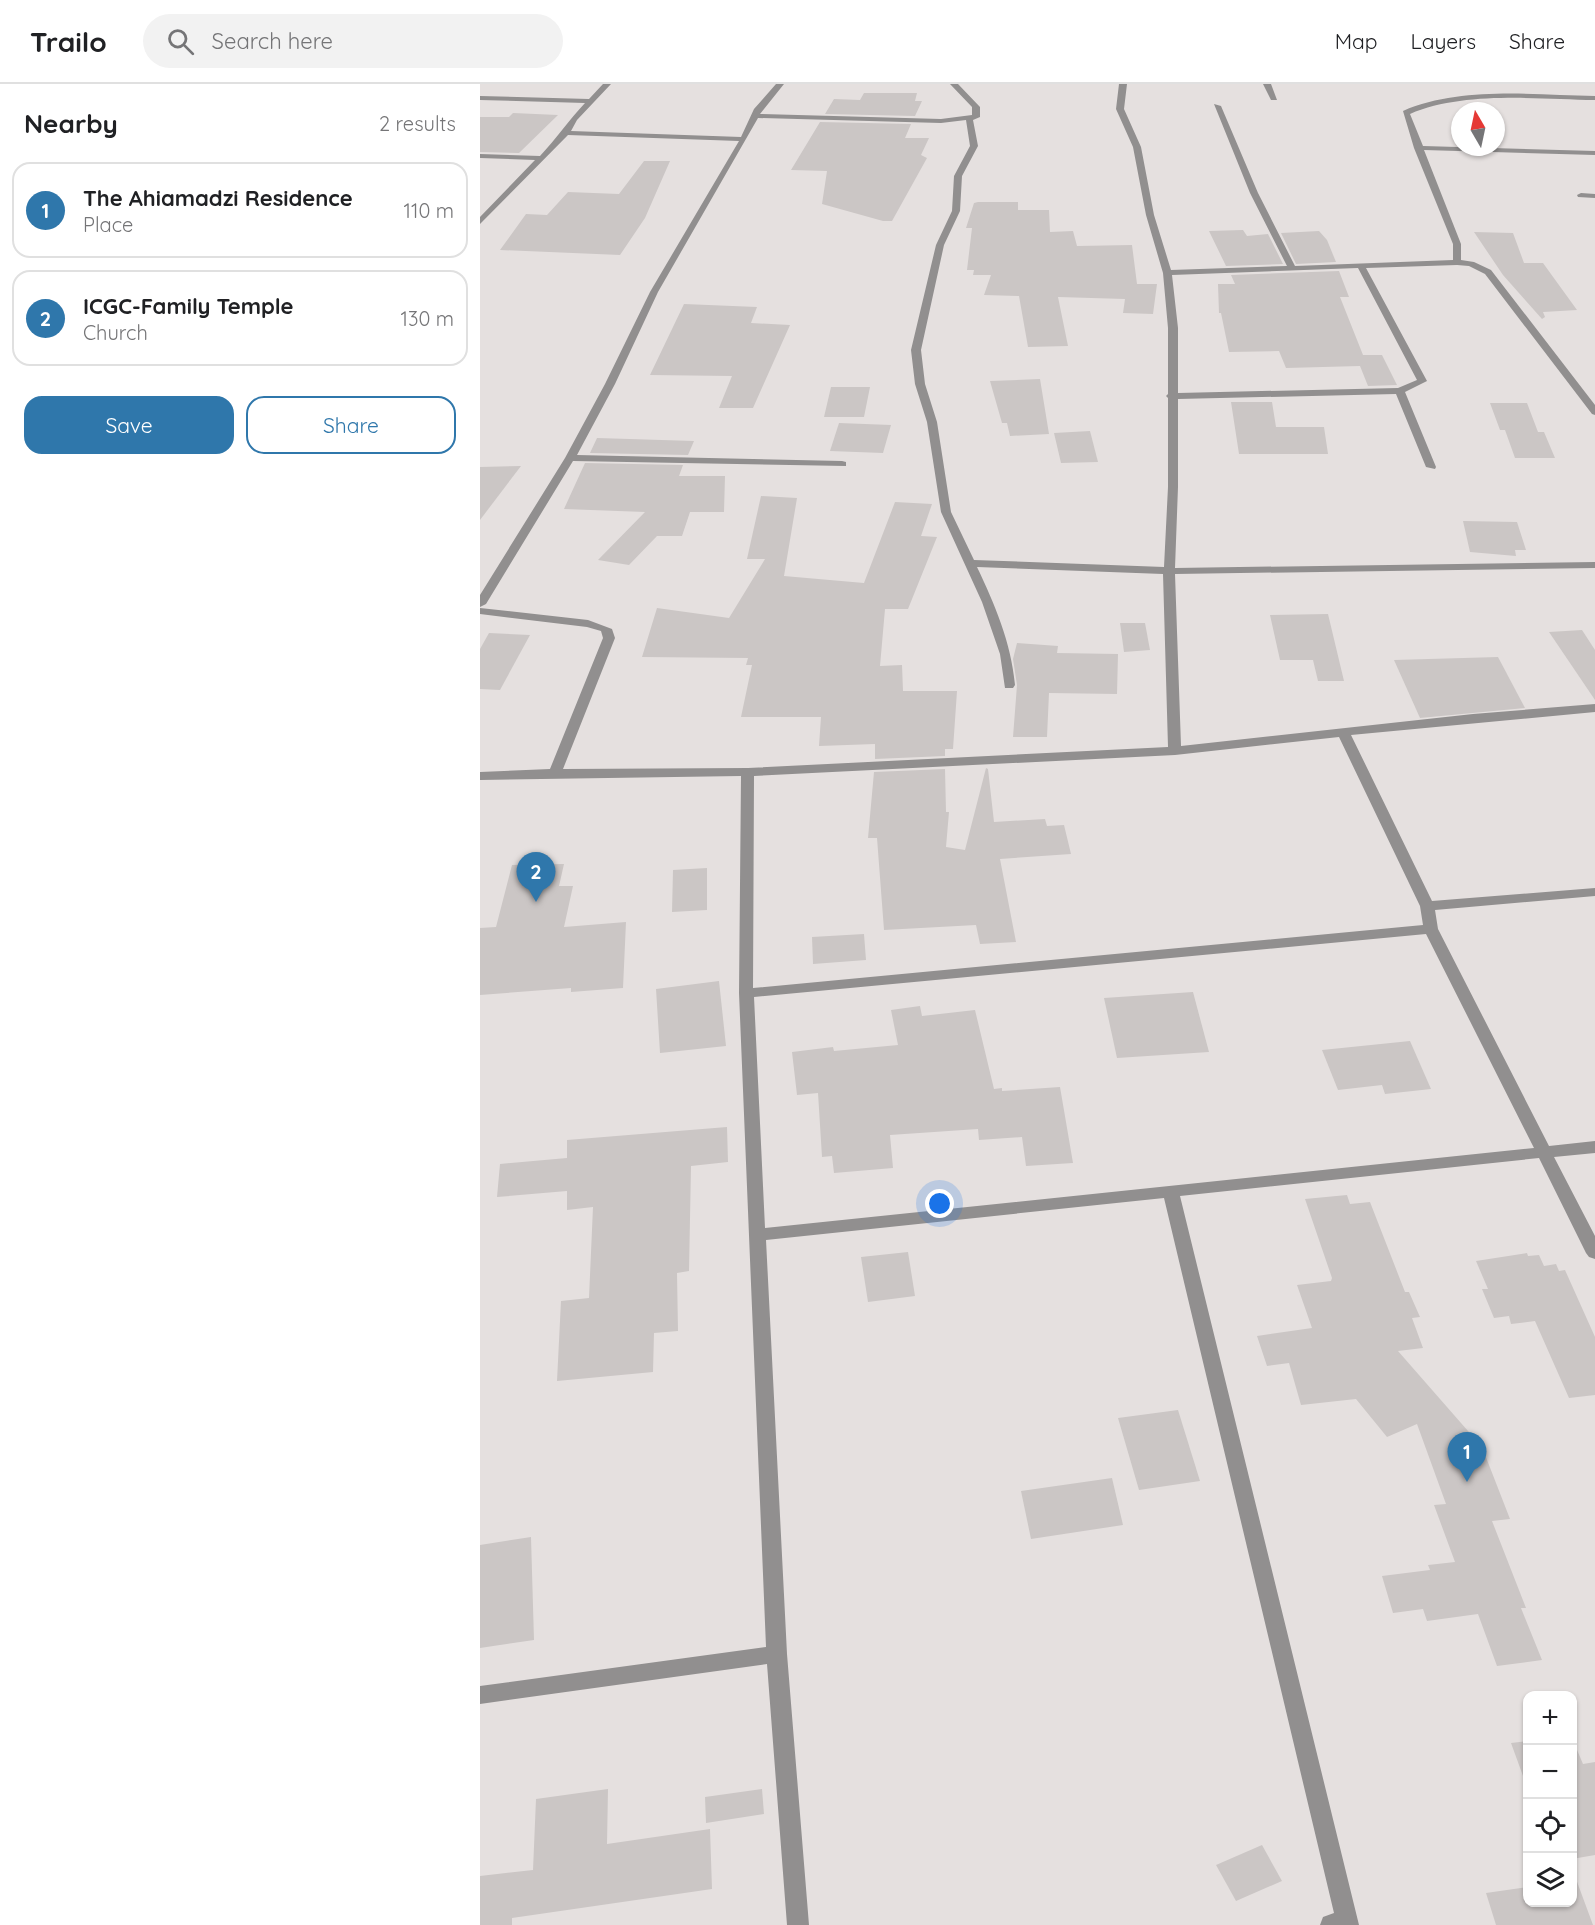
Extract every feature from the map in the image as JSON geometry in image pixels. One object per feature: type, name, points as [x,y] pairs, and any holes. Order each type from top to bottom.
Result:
[{"type":"street","points":[[480,222],[539,158],[566,133],[574,119],[607,84]]},
{"type":"street","points":[[480,604],[570,458],[610,384],[654,292],[741,139],[755,116],[780,84]]},
{"type":"street","points":[[755,116],[893,121],[976,117],[976,108],[954,84]]},
{"type":"street","points":[[1123,84],[1120,109],[1137,147],[1150,215],[1167,273],[1173,328],[1171,396],[1173,487],[1169,571],[1175,751]]},
{"type":"street","points":[[1267,84],[1274,98]]},
{"type":"street","points":[[480,98],[591,100]]},
{"type":"street","points":[[1456,262],[1457,244],[1438,190],[1418,148],[1406,113],[1416,107],[1480,100],[1595,98]]},
{"type":"street","points":[[1217,105],[1254,193],[1292,268]]},
{"type":"street","points":[[969,118],[974,146],[958,176],[956,211],[940,245],[916,350],[920,384],[932,422],[946,512],[970,563],[1006,654],[1009,685]]},
{"type":"street","points":[[566,133],[741,139]]},
{"type":"street","points":[[1418,148],[1595,153]]},
{"type":"street","points":[[480,156],[539,158]]},
{"type":"street","points":[[1581,195],[1595,196]]},
{"type":"street","points":[[1167,273],[1360,264],[1456,262],[1471,264],[1488,272],[1595,412]]},
{"type":"street","points":[[1171,396],[1400,391],[1414,387],[1422,381],[1360,264]]},
{"type":"street","points":[[1400,391],[1431,467]]},
{"type":"street","points":[[570,458],[842,464]]},
{"type":"street","points":[[970,563],[1169,571],[1595,565]]},
{"type":"street","points":[[480,612],[588,624],[606,630],[609,638],[555,773]]},
{"type":"street","points":[[480,776],[555,773],[748,772],[1175,751],[1473,718],[1595,708]]},
{"type":"street","points":[[1344,733],[1427,906],[1431,929],[1595,1253]]},
{"type":"street","points":[[748,772],[746,993],[756,1235],[777,1654],[798,1925]]},
{"type":"street","points":[[1427,906],[1595,892]]},
{"type":"street","points":[[746,993],[1431,929]]},
{"type":"street","points":[[756,1235],[1595,1148]]},
{"type":"street","points":[[1171,1192],[1342,1924]]},
{"type":"street","points":[[480,1695],[777,1654]]},
{"type":"building","points":[[864,93],[917,93],[915,101],[922,101],[915,116],[825,114],[834,99],[860,100]]},
{"type":"building","points":[[513,113],[558,115],[519,153],[480,152],[480,117],[509,117]]},
{"type":"building","points":[[820,122],[911,124],[905,138],[929,138],[921,155],[927,158],[892,221],[883,221],[822,204],[827,171],[791,170]]},
{"type":"building","points":[[644,161],[670,161],[645,218],[620,255],[500,250],[526,214],[547,215],[568,192],[619,194]]},
{"type":"building","points":[[1018,202],[1018,210],[1049,210],[1050,232],[1073,231],[1077,246],[1132,245],[1137,284],[1157,284],[1153,314],[1123,313],[1125,299],[1058,297],[1068,346],[1028,347],[1019,296],[984,295],[991,275],[973,275],[974,270],[967,270],[972,228],[966,228],[974,203]]},
{"type":"building","points":[[1243,230],[1247,236],[1268,234],[1283,264],[1226,266],[1209,231]]},
{"type":"building","points":[[1319,231],[1327,240],[1336,262],[1296,264],[1281,233]]},
{"type":"building","points":[[1474,232],[1513,233],[1524,263],[1543,263],[1577,310],[1543,312],[1545,317],[1542,319],[1503,275]]},
{"type":"building","points":[[1339,271],[1349,297],[1340,297],[1363,355],[1382,355],[1397,385],[1368,386],[1360,366],[1286,368],[1279,351],[1229,352],[1221,313],[1219,313],[1218,284],[1235,284],[1231,275]]},
{"type":"building","points":[[684,304],[757,307],[751,323],[790,325],[753,408],[719,408],[732,376],[650,375]]},
{"type":"building","points":[[1040,379],[1049,434],[1010,436],[1007,423],[1002,423],[990,381]]},
{"type":"building","points":[[831,387],[870,387],[864,417],[824,417]]},
{"type":"building","points":[[1231,402],[1272,402],[1276,427],[1324,427],[1328,454],[1239,454]]},
{"type":"building","points":[[1490,403],[1527,403],[1538,432],[1544,432],[1555,458],[1515,458],[1505,430],[1500,430]]},
{"type":"building","points":[[839,423],[891,425],[883,453],[830,451]]},
{"type":"building","points":[[1090,431],[1098,462],[1061,463],[1054,433]]},
{"type":"building","points":[[597,438],[694,441],[688,455],[590,453]]},
{"type":"building","points":[[585,463],[683,465],[679,476],[725,476],[724,512],[690,512],[682,536],[657,536],[629,565],[598,560],[645,512],[564,509]]},
{"type":"building","points":[[521,466],[480,520],[480,467]]},
{"type":"building","points":[[761,496],[797,498],[784,576],[864,583],[895,502],[932,504],[921,536],[937,537],[908,609],[885,609],[880,666],[902,665],[903,691],[957,691],[953,749],[945,749],[945,756],[875,759],[875,744],[819,746],[821,717],[741,717],[752,665],[746,665],[748,658],[642,657],[657,608],[729,618],[765,559],[747,559]]},
{"type":"building","points":[[1463,521],[1517,522],[1526,550],[1515,550],[1516,556],[1470,552]]},
{"type":"building","points":[[1328,614],[1344,681],[1318,681],[1313,660],[1280,660],[1270,615]]},
{"type":"building","points":[[1120,623],[1145,623],[1150,650],[1124,652]]},
{"type":"building","points":[[1582,630],[1595,650],[1595,700],[1549,632]]},
{"type":"building","points":[[489,633],[530,635],[500,690],[480,689],[480,649]]},
{"type":"building","points":[[1017,643],[1058,646],[1057,653],[1118,654],[1117,694],[1049,693],[1047,737],[1013,737],[1017,685],[1013,659]]},
{"type":"building","points":[[1498,657],[1525,708],[1420,718],[1394,660]]},
{"type":"building","points":[[986,768],[988,769],[994,822],[1045,819],[1047,826],[1064,825],[1071,854],[1000,859],[1016,942],[980,944],[976,925],[884,930],[877,838],[868,838],[874,772],[945,769],[946,812],[949,812],[946,847],[965,850]]},
{"type":"building","points":[[564,864],[559,886],[573,886],[564,927],[626,922],[623,988],[571,992],[571,988],[480,995],[480,928],[496,927],[512,865]]},
{"type":"building","points":[[707,868],[707,910],[672,912],[673,870]]},
{"type":"building","points":[[864,934],[866,960],[813,964],[812,937]]},
{"type":"building","points":[[719,981],[726,1046],[660,1053],[656,989]]},
{"type":"building","points":[[1193,992],[1209,1052],[1117,1058],[1104,998]]},
{"type":"building","points":[[920,1006],[922,1016],[975,1010],[994,1089],[1002,1088],[1002,1091],[1060,1087],[1073,1163],[1026,1166],[1022,1137],[979,1140],[978,1129],[890,1135],[893,1168],[834,1173],[832,1156],[822,1157],[818,1093],[797,1095],[792,1052],[833,1047],[834,1051],[898,1045],[891,1010]]},
{"type":"building","points":[[1410,1041],[1431,1089],[1385,1094],[1382,1085],[1338,1090],[1322,1050]]},
{"type":"building","points":[[727,1127],[728,1162],[691,1166],[689,1271],[677,1273],[678,1331],[654,1333],[653,1372],[557,1381],[561,1301],[589,1298],[593,1207],[567,1210],[567,1191],[497,1197],[500,1164],[567,1158],[567,1140]]},
{"type":"building","points":[[1347,1195],[1350,1204],[1370,1202],[1405,1292],[1409,1292],[1420,1317],[1412,1318],[1423,1348],[1398,1351],[1482,1447],[1510,1519],[1492,1521],[1526,1608],[1521,1608],[1542,1660],[1497,1666],[1478,1614],[1427,1621],[1423,1609],[1393,1613],[1382,1576],[1430,1570],[1428,1565],[1455,1562],[1434,1505],[1446,1504],[1417,1424],[1387,1437],[1356,1399],[1301,1405],[1289,1363],[1267,1366],[1257,1336],[1312,1328],[1297,1285],[1331,1281],[1332,1278],[1305,1199]]},
{"type":"building","points":[[908,1252],[915,1296],[868,1302],[861,1257]]},
{"type":"building","points":[[1527,1253],[1528,1256],[1539,1255],[1544,1266],[1556,1264],[1559,1271],[1565,1270],[1595,1337],[1595,1395],[1569,1398],[1535,1321],[1511,1324],[1509,1316],[1494,1318],[1482,1289],[1488,1289],[1476,1261]]},
{"type":"building","points":[[1178,1410],[1200,1481],[1139,1490],[1118,1418]]},
{"type":"building","points":[[1112,1478],[1123,1525],[1031,1539],[1021,1491]]},
{"type":"building","points":[[531,1537],[534,1640],[480,1648],[480,1545]]},
{"type":"building","points":[[1523,1742],[1523,1776],[1511,1743]]},
{"type":"building","points":[[1577,1750],[1583,1764],[1595,1762],[1595,1855],[1577,1858]]},
{"type":"building","points":[[608,1789],[607,1844],[710,1829],[712,1889],[512,1918],[512,1925],[480,1925],[480,1876],[533,1870],[536,1799]]},
{"type":"building","points":[[762,1789],[764,1814],[706,1823],[705,1797]]},
{"type":"building","points":[[1262,1845],[1282,1881],[1236,1901],[1216,1865]]},
{"type":"building","points":[[1577,1882],[1593,1925],[1496,1925],[1486,1893],[1523,1888],[1523,1907],[1577,1907]]},
{"type":"place","name":"ICGC-Family Temple","points":[[536,902]]},
{"type":"place","name":"The Ahiamadzi Residence","points":[[1467,1482]]}]
